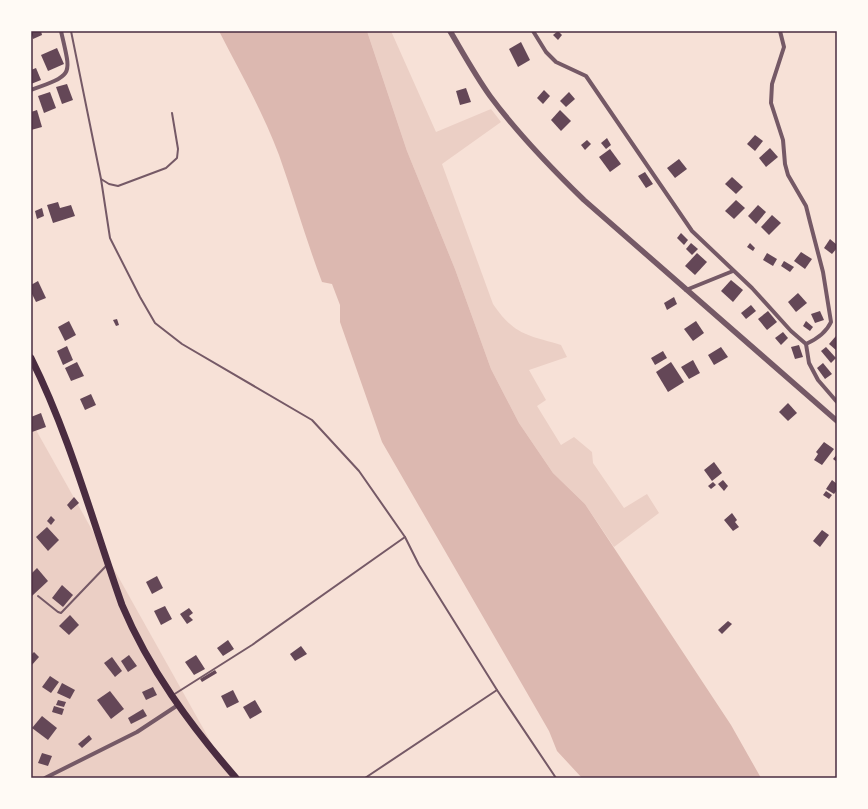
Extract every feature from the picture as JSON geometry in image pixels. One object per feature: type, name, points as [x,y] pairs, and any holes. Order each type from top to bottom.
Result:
[{"type":"main road","points":[[31,358],[68,447],[108,564],[132,628],[148,660],[178,705],[236,778]]},
{"type":"street","points":[[31,90],[57,81],[66,72],[68,61],[61,31]]},
{"type":"street","points":[[450,31],[470,67],[489,95],[526,141],[584,200],[837,421]]},
{"type":"street","points":[[534,31],[546,52],[556,62],[586,76],[692,231],[752,288],[791,331],[806,344],[809,363],[818,380],[837,402]]},
{"type":"street","points":[[780,31],[784,47],[772,84],[771,103],[783,140],[785,164],[788,175],[806,206],[823,272],[831,322],[828,329],[817,339],[806,344]]},
{"type":"street","points":[[686,290],[733,271]]},
{"type":"street","points":[[45,778],[137,732],[178,705]]},
{"type":"lane","points":[[72,31],[102,179],[110,238],[155,323],[182,344],[312,420],[359,472],[405,537],[419,565],[497,690],[556,778]]},
{"type":"lane","points":[[102,179],[109,184],[118,186],[166,168],[177,158],[178,149],[172,113]]},
{"type":"lane","points":[[172,696],[252,645],[405,537]]},
{"type":"lane","points":[[38,596],[61,613],[108,564]]},
{"type":"lane","points":[[365,778],[497,690]]},
{"type":"shaded area","points":[[219,31],[367,31],[407,151],[455,269],[491,369],[519,423],[553,473],[585,504],[731,725],[761,778],[582,778],[557,751],[549,731],[382,442],[340,322],[340,305],[332,284],[322,282],[273,139],[251,92]]},
{"type":"shaded area","points":[[367,31],[391,31],[436,132],[491,109],[501,122],[442,164],[493,304],[515,328],[530,336],[561,345],[567,357],[529,370],[546,400],[537,406],[561,445],[574,437],[592,452],[593,463],[624,508],[647,494],[659,513],[614,547],[585,504],[553,473],[519,423],[491,369],[455,269],[407,151]]},
{"type":"shaded area","points":[[31,421],[231,778],[31,778]]},
{"type":"building","points":[[31,31],[41,31],[42,35],[33,39]]},
{"type":"building","points":[[558,31],[562,35],[558,40],[553,35]]},
{"type":"building","points":[[521,42],[530,60],[518,67],[509,49]]},
{"type":"building","points":[[57,48],[64,64],[48,71],[41,55]]},
{"type":"building","points":[[36,68],[41,80],[31,84],[31,70]]},
{"type":"building","points":[[67,84],[73,100],[62,104],[56,87]]},
{"type":"building","points":[[466,88],[471,102],[460,105],[456,91]]},
{"type":"building","points":[[544,90],[550,96],[543,104],[537,98]]},
{"type":"building","points":[[50,92],[56,108],[44,113],[38,96]]},
{"type":"building","points":[[569,92],[575,99],[566,107],[560,101]]},
{"type":"building","points":[[37,110],[42,127],[31,130],[31,112]]},
{"type":"building","points":[[560,110],[571,121],[561,131],[551,120]]},
{"type":"building","points":[[755,135],[763,141],[755,151],[747,144]]},
{"type":"building","points":[[607,138],[611,145],[606,149],[601,143]]},
{"type":"building","points":[[587,140],[591,144],[585,150],[581,145]]},
{"type":"building","points":[[770,148],[778,157],[766,167],[759,158]]},
{"type":"building","points":[[610,149],[621,164],[610,172],[599,157]]},
{"type":"building","points":[[679,159],[687,169],[675,178],[667,168]]},
{"type":"building","points":[[645,172],[653,184],[646,188],[638,176]]},
{"type":"building","points":[[732,177],[743,187],[736,194],[725,184]]},
{"type":"building","points":[[736,200],[745,208],[734,219],[725,211]]},
{"type":"building","points":[[58,202],[60,208],[71,205],[75,216],[53,223],[47,205]]},
{"type":"building","points":[[758,205],[766,212],[756,224],[748,216]]},
{"type":"building","points":[[42,208],[44,216],[37,219],[35,211]]},
{"type":"building","points":[[772,215],[781,223],[769,235],[761,227]]},
{"type":"building","points":[[681,233],[688,240],[684,245],[677,238]]},
{"type":"building","points":[[830,239],[837,245],[837,248],[832,254],[824,248]]},
{"type":"building","points":[[691,243],[698,249],[692,255],[686,249]]},
{"type":"building","points":[[750,243],[755,248],[753,251],[747,247]]},
{"type":"building","points":[[801,252],[812,259],[805,269],[794,261]]},
{"type":"building","points":[[697,253],[707,262],[695,275],[685,266]]},
{"type":"building","points":[[767,253],[777,259],[773,266],[763,260]]},
{"type":"building","points":[[784,261],[794,267],[790,272],[781,266]]},
{"type":"building","points":[[731,280],[743,290],[733,302],[721,291]]},
{"type":"building","points":[[38,281],[46,298],[36,302],[31,292],[31,285]]},
{"type":"building","points":[[798,293],[807,303],[796,312],[788,302]]},
{"type":"building","points":[[674,297],[677,304],[667,310],[664,303]]},
{"type":"building","points":[[751,305],[756,311],[746,319],[741,313]]},
{"type":"building","points":[[768,311],[777,322],[767,330],[758,319]]},
{"type":"building","points":[[820,311],[824,320],[815,323],[811,314]]},
{"type":"building","points":[[117,319],[119,325],[116,326],[113,320]]},
{"type":"building","points":[[69,321],[76,335],[65,341],[58,327]]},
{"type":"building","points":[[696,321],[704,333],[693,341],[684,329]]},
{"type":"building","points":[[806,321],[813,327],[810,331],[803,326]]},
{"type":"building","points":[[783,332],[788,338],[781,345],[775,338]]},
{"type":"building","points":[[836,336],[837,337],[837,351],[829,344]]},
{"type":"building","points":[[799,345],[803,357],[795,359],[791,347]]},
{"type":"building","points":[[67,346],[73,360],[63,365],[57,351]]},
{"type":"building","points":[[721,347],[728,357],[714,365],[708,355]]},
{"type":"building","points":[[826,347],[836,358],[831,363],[821,351]]},
{"type":"building","points":[[663,351],[667,358],[655,365],[651,358]]},
{"type":"building","points":[[693,360],[700,373],[689,379],[681,367]]},
{"type":"building","points":[[77,362],[84,376],[71,381],[65,368]]},
{"type":"building","points":[[671,362],[684,382],[668,392],[656,372]]},
{"type":"building","points":[[823,363],[832,374],[825,379],[817,368]]},
{"type":"building","points":[[91,394],[96,405],[85,410],[80,399]]},
{"type":"building","points":[[788,403],[797,413],[788,421],[779,412]]},
{"type":"building","points":[[41,413],[46,427],[32,432],[31,417]]},
{"type":"building","points":[[824,442],[834,449],[822,465],[814,460],[818,454],[816,452]]},
{"type":"building","points":[[837,454],[837,462],[833,459]]},
{"type":"building","points":[[714,462],[722,473],[712,481],[704,470]]},
{"type":"building","points":[[723,480],[728,486],[724,491],[718,484]]},
{"type":"building","points":[[832,480],[837,484],[837,490],[834,494],[826,489]]},
{"type":"building","points":[[713,482],[716,485],[711,489],[708,486]]},
{"type":"building","points":[[826,491],[832,495],[829,499],[823,495]]},
{"type":"building","points":[[74,497],[79,503],[71,510],[67,505]]},
{"type":"building","points":[[732,513],[737,520],[735,522],[739,527],[733,531],[724,520]]},
{"type":"building","points":[[51,516],[55,520],[51,525],[47,521]]},
{"type":"building","points":[[47,527],[59,540],[48,551],[36,537]]},
{"type":"building","points":[[822,530],[829,535],[820,547],[813,541]]},
{"type":"building","points":[[37,568],[48,581],[32,596],[31,574]]},
{"type":"building","points":[[157,576],[163,588],[152,594],[146,582]]},
{"type":"building","points":[[62,585],[73,595],[63,607],[52,598]]},
{"type":"building","points":[[165,606],[172,619],[161,625],[154,611]]},
{"type":"building","points":[[189,608],[193,613],[189,616],[193,620],[187,624],[180,614]]},
{"type":"building","points":[[70,615],[79,625],[69,635],[59,626]]},
{"type":"building","points":[[728,621],[732,624],[722,634],[718,630]]},
{"type":"building","points":[[228,640],[234,649],[223,656],[217,648]]},
{"type":"building","points":[[301,646],[307,654],[295,661],[290,654]]},
{"type":"building","points":[[34,652],[39,657],[31,666],[31,655]]},
{"type":"building","points":[[129,655],[137,666],[128,672],[121,661]]},
{"type":"building","points":[[196,655],[205,669],[194,675],[185,662]]},
{"type":"building","points":[[112,657],[122,671],[115,677],[104,663]]},
{"type":"building","points":[[215,670],[217,673],[202,682],[200,679]]},
{"type":"building","points":[[50,676],[59,682],[51,693],[42,687]]},
{"type":"building","points":[[62,683],[75,690],[70,699],[57,693]]},
{"type":"building","points":[[153,687],[157,695],[146,700],[142,692]]},
{"type":"building","points":[[233,690],[239,702],[227,708],[221,696]]},
{"type":"building","points":[[110,691],[124,709],[111,719],[97,700]]},
{"type":"building","points":[[58,700],[66,702],[64,707],[56,705]]},
{"type":"building","points":[[255,700],[262,712],[250,719],[243,707]]},
{"type":"building","points":[[54,706],[64,709],[62,715],[52,712]]},
{"type":"building","points":[[143,709],[147,716],[131,724],[128,718]]},
{"type":"building","points":[[42,716],[57,728],[48,740],[32,728]]},
{"type":"building","points":[[89,735],[92,739],[82,748],[78,744]]},
{"type":"building","points":[[42,753],[52,756],[48,766],[38,763]]}]
